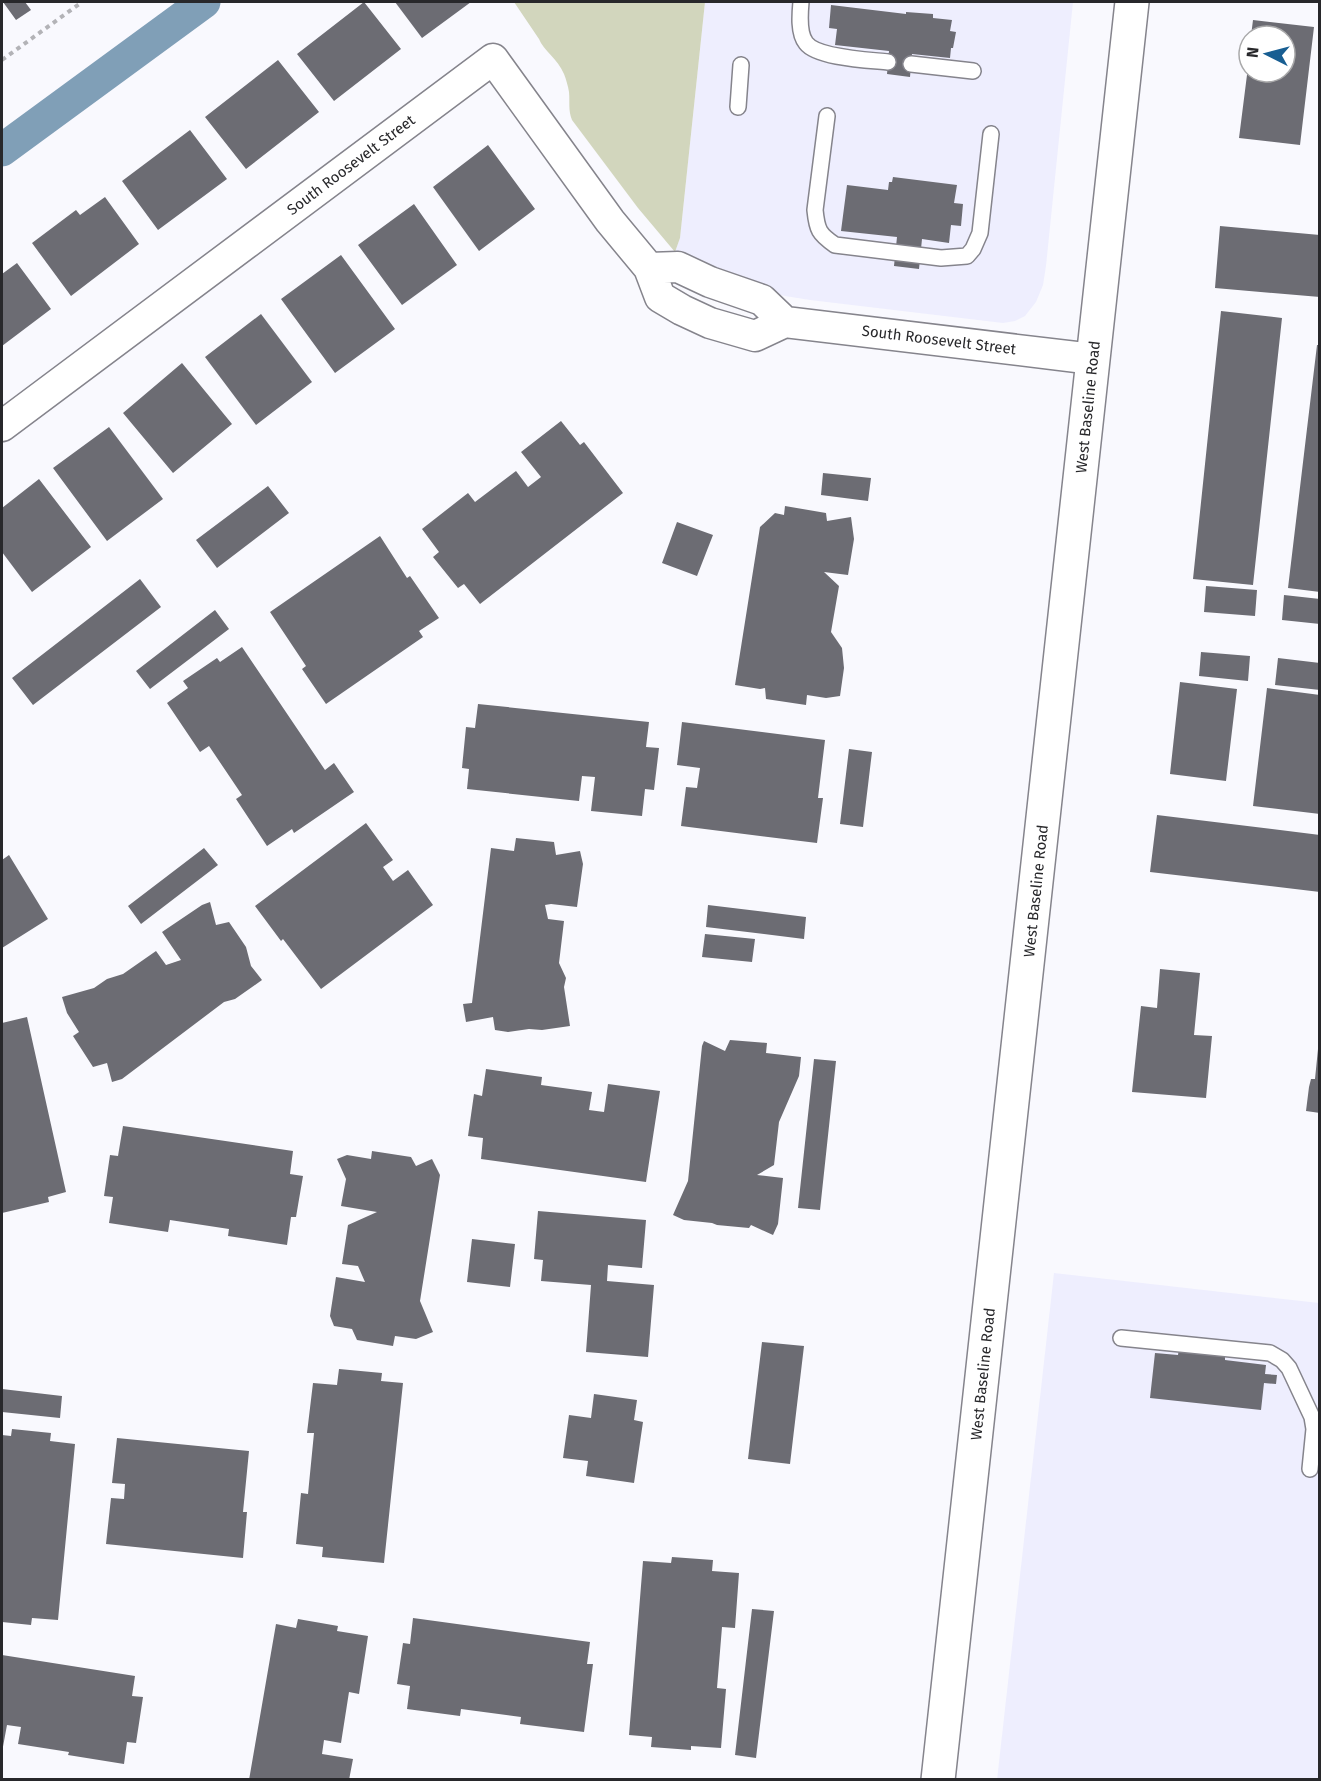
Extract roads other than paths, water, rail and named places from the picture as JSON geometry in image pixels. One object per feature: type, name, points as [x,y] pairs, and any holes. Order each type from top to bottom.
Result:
[{"type":"main road","name":"West Baseline Road","points":[[938,1779],[1132,2]]},
{"type":"street","name":"South Roosevelt Street","points":[[2,426],[493,59],[610,221],[649,268],[678,267],[710,282],[762,300],[785,322],[1093,359]]},
{"type":"lane","points":[[801,2],[799,20],[805,43],[819,53],[888,62]]},
{"type":"lane","points":[[738,106],[741,64]]},
{"type":"lane","points":[[911,64],[973,71]]},
{"type":"lane","points":[[827,116],[815,210],[816,222],[822,236],[835,245],[941,258],[967,256],[980,233],[991,134]]},
{"type":"lane","points":[[1121,1338],[1270,1353],[1282,1360],[1289,1368],[1312,1417],[1314,1429],[1310,1469]]},
{"type":"waterway","points":[[2,150],[204,2]]}]
